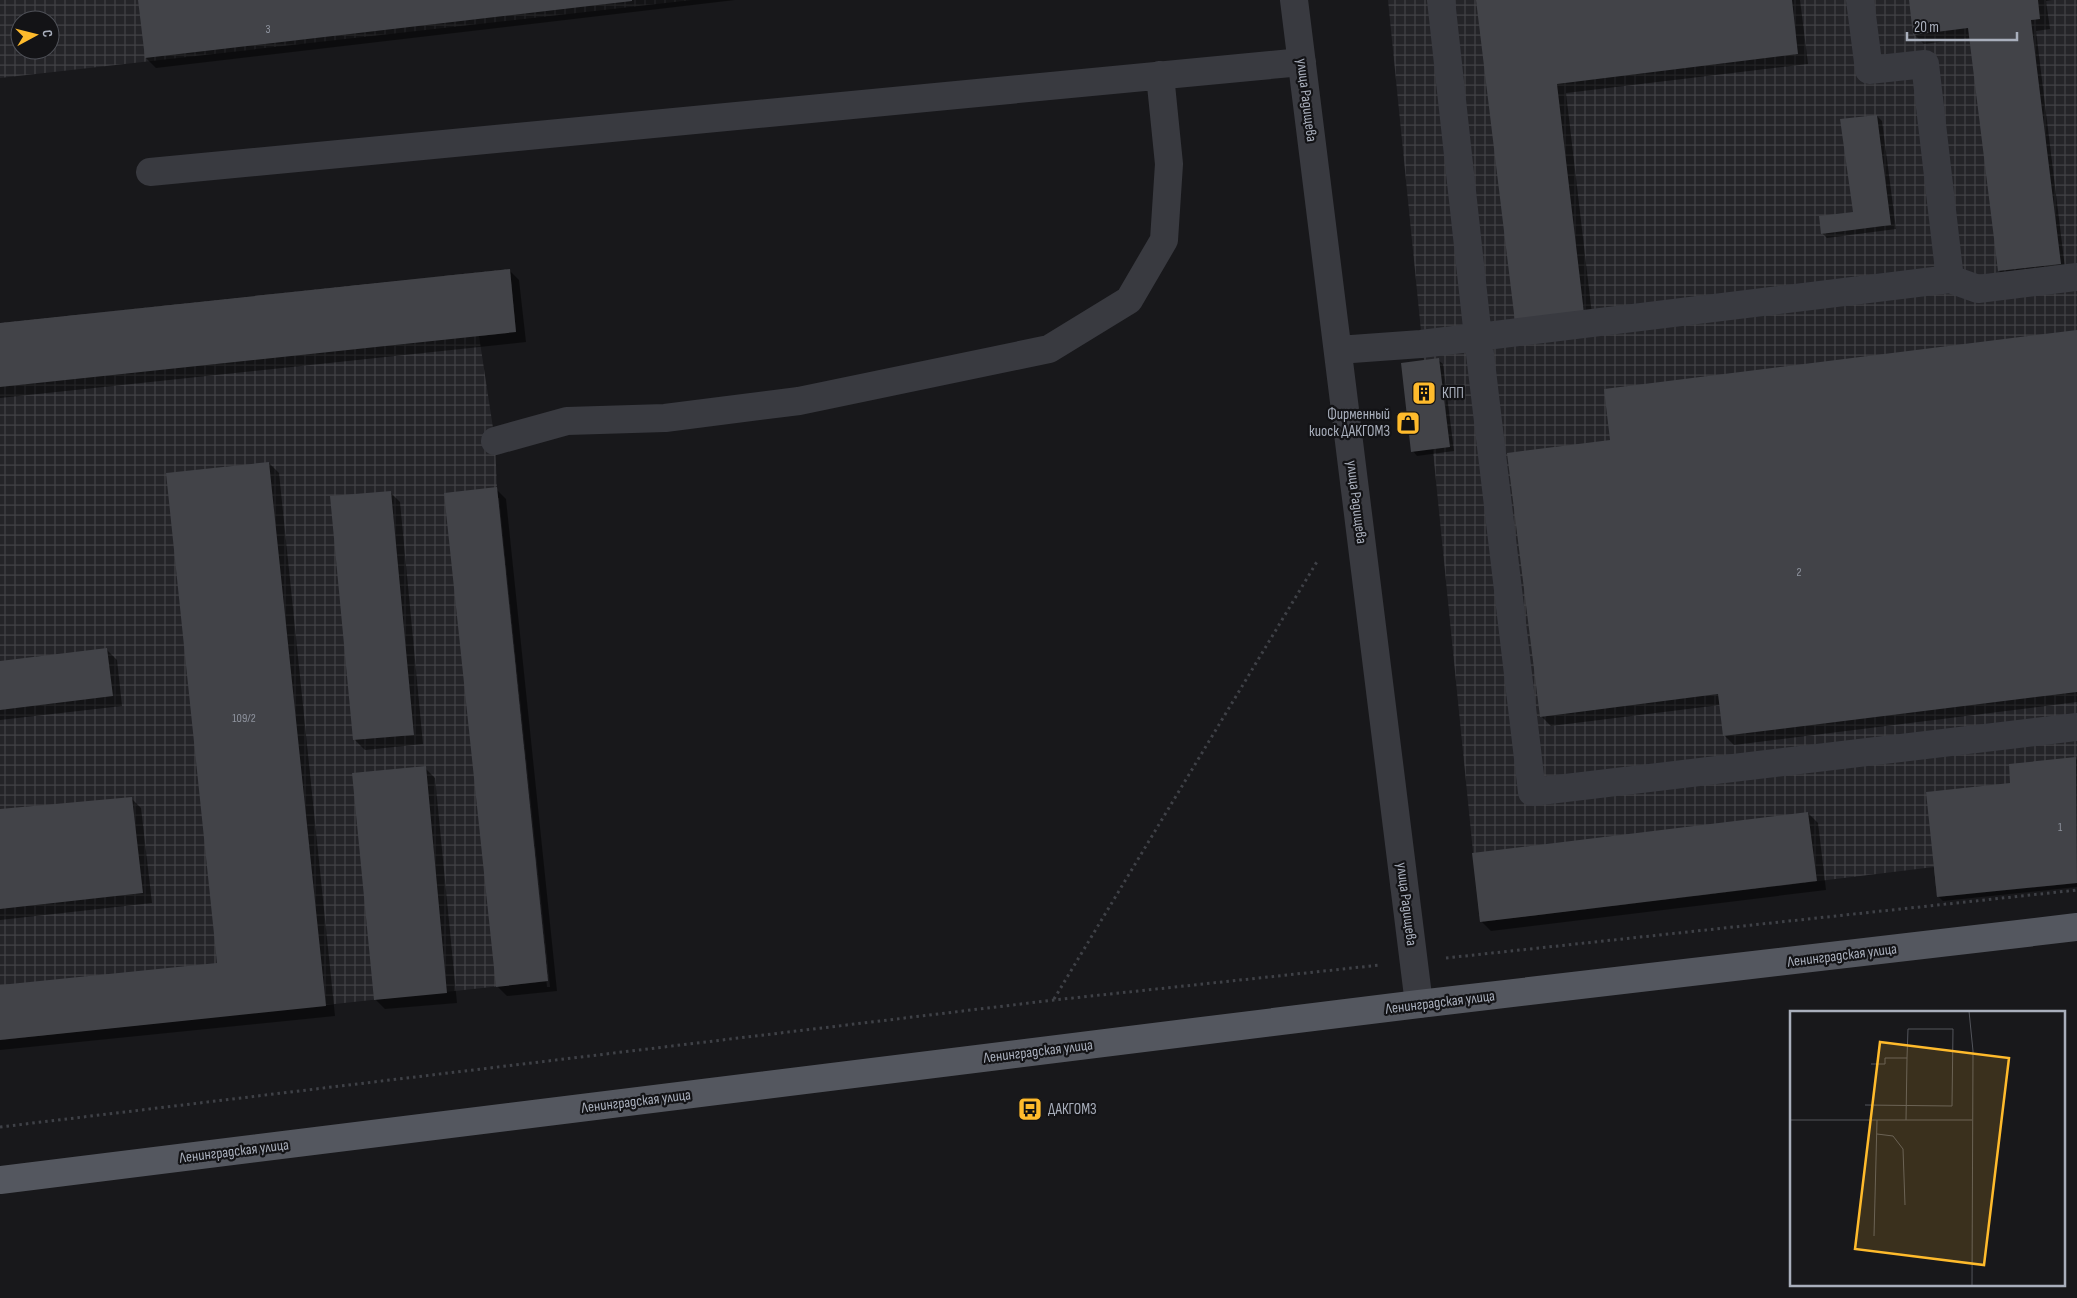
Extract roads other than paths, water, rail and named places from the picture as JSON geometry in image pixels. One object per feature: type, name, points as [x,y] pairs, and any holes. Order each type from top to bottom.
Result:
[{"type":"main road","name":"Ленинградская улица","points":[[0,1180],[1419,1004],[2077,927]]},
{"type":"street","name":"улица Радищева","points":[[1294,0],[1419,1004]]},
{"type":"street","points":[[1441,0],[1478,338],[1532,792],[2077,727]]},
{"type":"street","points":[[1860,0],[1869,70],[1925,64],[1950,279]]},
{"type":"street","points":[[150,172],[1302,62]]},
{"type":"street","points":[[495,441],[567,421],[665,418],[799,401],[1048,349],[1129,300],[1164,240],[1169,164],[1160,75]]},
{"type":"street","points":[[1338,350],[1478,338],[1950,279],[1978,289],[2077,277]]},
{"type":"place","name":"КПП","points":[[1424,393]]},
{"type":"place","name":"Фирменный киоск ДАКГОМЗ","points":[[1408,423]]},
{"type":"place","name":"ДАКГОМЗ","points":[[1030,1109]]}]
